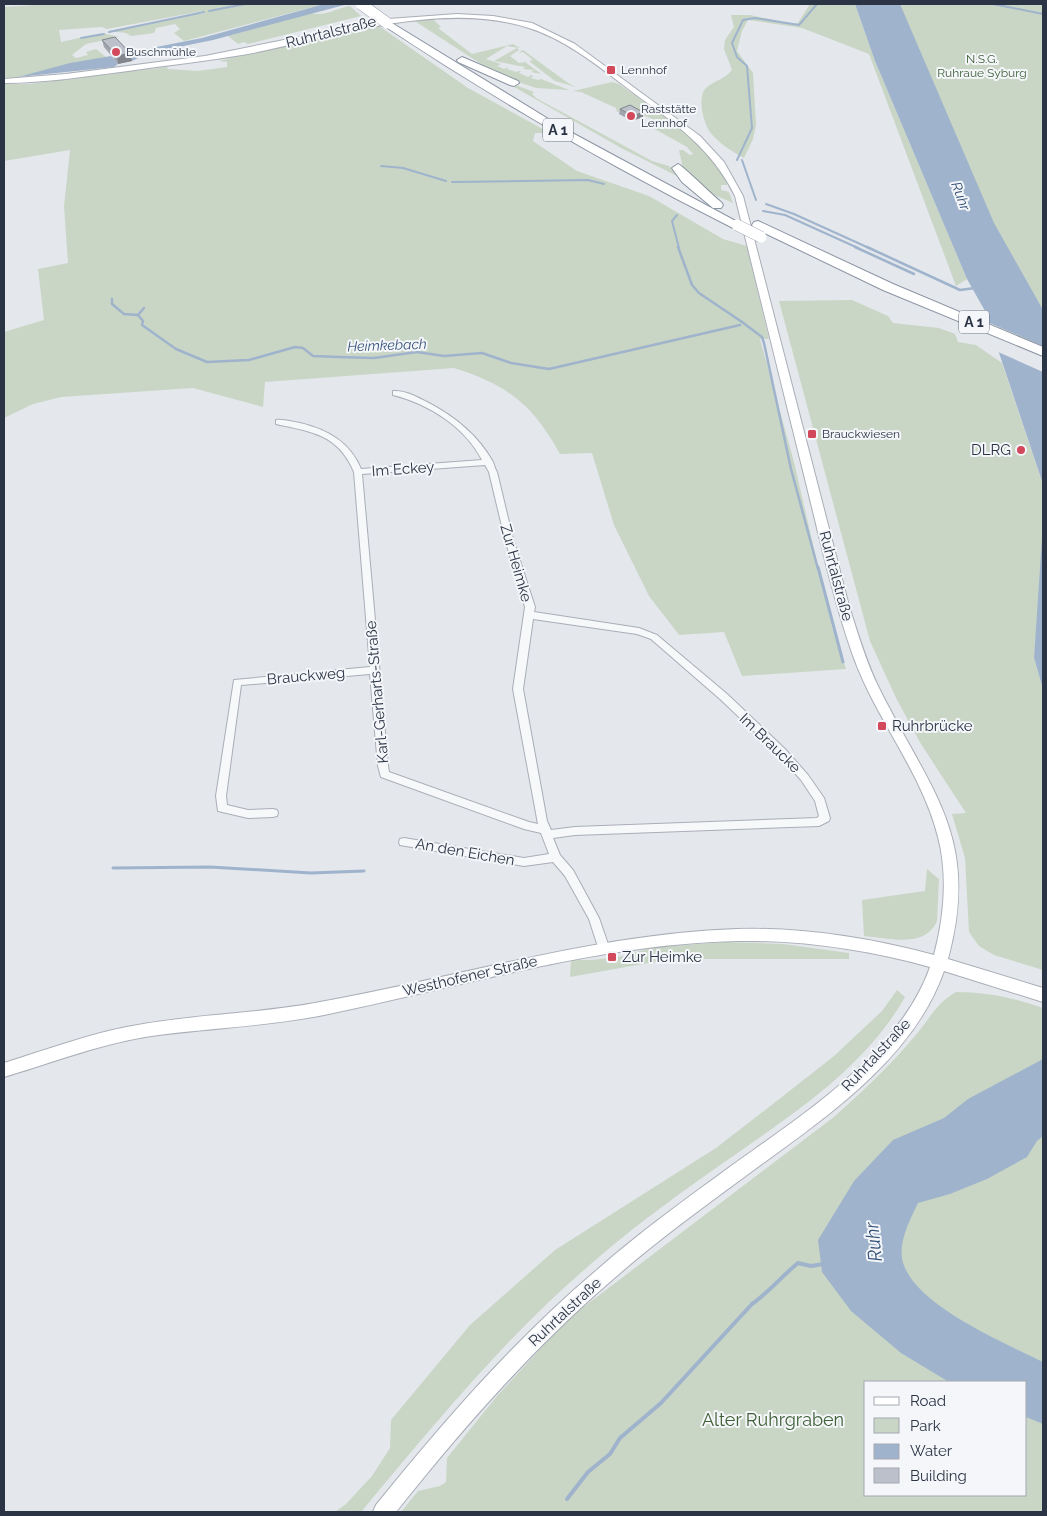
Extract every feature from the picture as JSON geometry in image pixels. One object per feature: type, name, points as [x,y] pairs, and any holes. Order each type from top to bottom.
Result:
[{"type":"highway","name":"A 1","points":[[361,4],[387,23],[521,109],[636,174],[1043,363]]},
{"type":"highway","name":"A 1","points":[[376,4],[449,54],[551,116],[717,205],[736,219]]},
{"type":"highway","points":[[449,54],[485,72],[514,83]]},
{"type":"highway","points":[[678,168],[686,179],[717,205]]},
{"type":"highway","name":"A 1","points":[[907,300],[1043,352]]},
{"type":"main road","name":"Ruhrtalstraße","points":[[4,81],[43,79],[248,52],[391,17],[434,13],[475,15],[520,22],[560,38],[688,129],[712,151],[733,180],[744,209],[843,606],[853,639],[877,698],[929,793],[945,832],[951,880],[946,936],[940,963],[928,992],[901,1032],[864,1072],[831,1102],[686,1209],[605,1274],[557,1317],[496,1378],[435,1446],[382,1512]]},
{"type":"main road","name":"Westhofener Straße","points":[[4,1070],[112,1036],[314,1010],[603,947],[673,939],[742,935],[801,937],[888,950],[940,963],[1043,996]]},
{"type":"street","name":"Zur Heimke","points":[[396,393],[411,397],[450,419],[474,440],[489,462],[508,538],[528,599],[530,615],[519,673],[518,689],[545,832],[555,857],[569,873],[590,911],[603,947]]},
{"type":"street","name":"Im Eckey","points":[[279,422],[314,429],[337,440],[350,452],[358,472],[489,462]]},
{"type":"street","name":"Karl-Gerharts-Straße","points":[[358,472],[383,766],[386,774],[545,832]]},
{"type":"street","name":"Im Braucke","points":[[530,615],[639,631],[654,637],[779,748],[806,778],[819,798],[826,814],[825,818],[819,822],[545,832]]},
{"type":"street","name":"Brauckweg","points":[[273,813],[248,814],[222,808],[222,788],[237,682],[376,670]]},
{"type":"street","name":"An den Eichen","points":[[404,842],[524,862],[555,857]]},
{"type":"green space","points":[[52,4],[324,4],[184,41],[174,33],[180,29],[175,24],[156,28],[154,33],[131,36],[126,33],[109,31],[194,14],[204,14],[202,11],[107,29],[102,27],[59,30],[61,42],[102,33],[119,37],[86,44],[72,55],[76,58],[88,55],[86,52],[96,49],[106,57],[18,77],[4,78],[4,7]]},
{"type":"green space","points":[[810,4],[855,4],[875,61],[967,279],[956,286],[869,54],[802,28],[748,20],[742,31],[737,51],[753,73],[756,125],[753,139],[744,158],[721,143],[707,128],[701,103],[703,92],[732,70],[724,49],[725,40],[734,27],[731,15],[750,15],[792,24],[798,23]]},
{"type":"green space","name":"N.S.G. Ruhraue Syburg","points":[[887,4],[1043,4],[1043,345]]},
{"type":"green space","points":[[350,6],[361,16],[248,44],[244,42],[238,44],[228,36],[310,13],[321,14]]},
{"type":"green space","points":[[410,18],[432,18],[441,27],[438,28],[472,54],[513,44],[520,48],[507,46],[486,59],[501,64],[497,66],[504,69],[508,67],[507,69],[516,72],[521,71],[519,73],[528,77],[531,75],[533,76],[531,78],[541,79],[569,90],[536,88],[498,75]]},
{"type":"green space","points":[[376,24],[468,88],[550,133],[535,133],[533,141],[577,171],[649,196],[723,239],[747,246],[769,339],[760,339],[794,462],[832,627],[846,669],[742,676],[724,632],[679,635],[649,596],[614,525],[592,453],[560,454],[540,422],[517,399],[490,382],[454,368],[265,382],[263,407],[193,388],[61,397],[33,404],[4,418],[4,332],[44,320],[38,269],[68,263],[64,206],[70,150],[4,161],[4,84],[29,84],[167,67],[168,69],[198,71],[227,67],[227,62],[219,61]]},
{"type":"green space","points":[[517,48],[519,50],[510,56],[519,63],[525,62],[541,74],[531,72],[534,70],[523,69],[525,67],[494,61]]},
{"type":"green space","points":[[523,50],[576,87],[555,81],[529,61],[533,60],[523,52],[518,53]]},
{"type":"green space","points":[[502,80],[534,92],[532,94],[536,98],[652,161],[669,166],[679,177],[623,149]]},
{"type":"green space","points":[[612,82],[619,84],[679,128],[705,153],[727,182],[727,185],[721,185],[721,190],[729,192],[733,203],[705,191],[683,168],[679,150],[683,150],[690,155],[693,154],[687,147],[653,128],[652,119],[628,108],[617,112],[616,108],[581,92],[573,91]]},
{"type":"green space","points":[[852,300],[888,316],[893,323],[939,328],[955,334],[958,342],[976,345],[1002,363],[1043,484],[1042,568],[1034,658],[1043,689],[1043,970],[994,955],[979,946],[969,932],[965,858],[952,814],[966,813],[921,744],[896,698],[870,641],[779,301]]},
{"type":"green space","points":[[927,869],[939,879],[937,921],[931,930],[915,939],[905,940],[864,936],[862,900],[925,891]]},
{"type":"green space","points":[[724,942],[783,944],[849,953],[849,959],[671,959],[570,977],[571,960],[592,960],[624,956],[650,948]]},
{"type":"green space","points":[[897,990],[905,997],[867,1049],[844,1072],[793,1114],[663,1206],[599,1257],[553,1298],[495,1356],[361,1512],[335,1512],[346,1504],[372,1476],[390,1448],[391,1420],[470,1325],[555,1250],[716,1148],[778,1100],[834,1056],[882,1011]]},
{"type":"green space","points":[[956,992],[979,993],[1022,1001],[1043,1008],[1043,1512],[401,1512],[418,1491],[440,1486],[446,1482],[447,1458],[497,1396],[569,1318],[834,1117],[895,1058],[943,1002]]},
{"type":"water","points":[[324,4],[348,4],[213,40],[149,53],[132,61],[126,53],[202,38]]},
{"type":"water","name":"Ruhr","points":[[855,4],[900,4],[994,223],[1043,310],[1043,484],[985,311],[967,279],[875,61]]},
{"type":"water","points":[[111,56],[118,64],[114,67],[18,77],[70,63]]},
{"type":"water","points":[[1043,523],[1043,689],[1034,658]]},
{"type":"water","name":"Ruhr","points":[[1043,1059],[1043,1136],[1037,1141],[1027,1157],[987,1179],[950,1194],[918,1203],[906,1229],[902,1244],[902,1258],[909,1275],[922,1291],[940,1306],[984,1333],[1043,1362],[1043,1424],[1027,1417],[1027,1381],[947,1381],[901,1353],[851,1311],[822,1272],[818,1240],[854,1181],[893,1140],[944,1118],[968,1099]]},
{"type":"pier","points":[[985,321],[1043,346],[1043,372],[996,351]]},
{"type":"building","points":[[115,37],[130,53],[117,56],[102,40]]},
{"type":"building","points":[[630,105],[643,112],[633,116],[620,109]]},
{"type":"waterway","points":[[209,11],[245,4]]},
{"type":"waterway","name":"Heimkebach","points":[[737,160],[752,128],[747,66],[737,57],[732,43],[743,20],[755,18],[799,25],[817,4]]},
{"type":"waterway","points":[[993,4],[1043,14]]},
{"type":"waterway","points":[[109,32],[204,12]]},
{"type":"waterway","points":[[81,38],[104,34]]},
{"type":"waterway","points":[[742,160],[756,200]]},
{"type":"waterway","points":[[381,166],[403,168],[446,181]]},
{"type":"waterway","points":[[452,182],[588,180],[604,184]]},
{"type":"waterway","points":[[766,204],[794,214],[869,248]]},
{"type":"waterway","points":[[763,211],[785,215],[858,248]]},
{"type":"waterway","name":"Heimkebach","points":[[677,215],[672,221],[679,248]]},
{"type":"waterway","points":[[678,247],[692,285],[699,293],[762,337],[791,469],[818,569]]},
{"type":"waterway","points":[[855,247],[914,274]]},
{"type":"waterway","points":[[867,247],[960,290],[975,288]]},
{"type":"waterway","points":[[112,299],[112,304],[124,314],[138,315]]},
{"type":"waterway","points":[[138,315],[144,308]]},
{"type":"waterway","name":"Heimkebach","points":[[138,315],[143,321],[142,325],[176,349],[207,362],[249,360],[295,347],[303,348],[313,356],[339,357],[374,358],[417,352],[444,356],[482,353],[511,363],[549,369],[740,325]]},
{"type":"waterway","points":[[818,567],[843,662]]},
{"type":"waterway","points":[[113,868],[210,867],[311,873],[364,871]]},
{"type":"waterway","name":"Alter Ruhrgraben","points":[[567,1499],[588,1472],[610,1454],[620,1438],[661,1403],[752,1304],[798,1263],[811,1266],[824,1264]]},
{"type":"place","name":"Buschmühle","points":[[116,52]]},
{"type":"place","name":"Lennhof","points":[[611,70]]},
{"type":"place","name":"Raststätte Lennhof","points":[[631,116]]},
{"type":"place","name":"Brauckwiesen","points":[[812,434]]},
{"type":"place","name":"DLRG","points":[[1021,450]]},
{"type":"place","name":"Ruhrbrücke","points":[[882,726]]},
{"type":"place","name":"Zur Heimke","points":[[612,957]]}]
